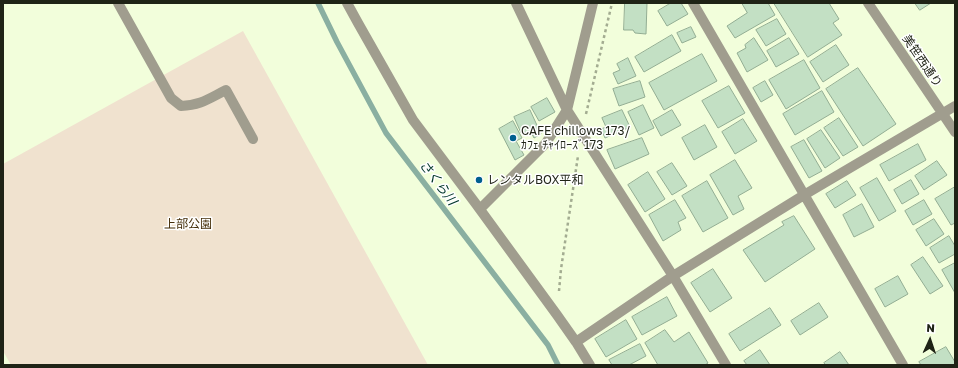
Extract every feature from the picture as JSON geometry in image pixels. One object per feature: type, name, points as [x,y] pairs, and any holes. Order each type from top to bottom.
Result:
[{"type":"street","points":[[118,3],[171,98],[181,106],[192,105],[203,102],[226,90],[253,139]]},
{"type":"street","points":[[347,3],[414,120],[576,342],[590,365]]},
{"type":"street","points":[[516,3],[567,110],[673,276],[726,365]]},
{"type":"street","points":[[480,209],[546,143],[567,110],[592,3]]},
{"type":"street","points":[[693,3],[903,365]]},
{"type":"street","name":"美笹西通り","points":[[868,3],[955,132]]},
{"type":"street","points":[[576,342],[673,276],[804,195],[955,106]]},
{"type":"green space","name":"上部公園","points":[[243,31],[428,365],[11,365],[3,351],[3,164]]},
{"type":"building","points":[[625,3],[647,3],[646,34],[635,33],[633,30],[624,30]]},
{"type":"building","points":[[671,3],[681,3],[688,14],[667,26],[658,11]]},
{"type":"building","points":[[742,3],[768,3],[775,15],[735,38],[727,26],[747,13]]},
{"type":"building","points":[[774,3],[829,3],[839,19],[833,23],[842,35],[808,57]]},
{"type":"building","points":[[915,3],[931,3],[920,10]]},
{"type":"building","points":[[777,19],[786,34],[766,46],[756,30]]},
{"type":"building","points":[[691,27],[696,37],[682,43],[677,33]]},
{"type":"building","points":[[672,35],[681,51],[644,72],[635,57]]},
{"type":"building","points":[[754,38],[768,60],[747,72],[737,53],[746,48],[745,45]]},
{"type":"building","points":[[789,38],[799,54],[776,67],[767,51]]},
{"type":"building","points":[[836,45],[849,65],[823,82],[810,62]]},
{"type":"building","points":[[702,54],[717,81],[664,110],[649,83]]},
{"type":"building","points":[[628,58],[636,76],[618,84],[613,73],[620,70],[617,64]]},
{"type":"building","points":[[804,60],[820,88],[786,109],[769,80]]},
{"type":"building","points":[[858,68],[896,124],[863,146],[826,89]]},
{"type":"building","points":[[640,81],[645,97],[619,106],[613,89]]},
{"type":"building","points":[[765,81],[773,95],[761,102],[753,88]]},
{"type":"building","points":[[729,86],[745,113],[718,128],[702,101]]},
{"type":"building","points":[[822,91],[834,112],[795,135],[783,114]]},
{"type":"building","points":[[547,98],[555,112],[539,121],[531,107]]},
{"type":"building","points":[[643,105],[654,128],[639,135],[628,112]]},
{"type":"building","points":[[530,110],[541,134],[534,138],[531,132],[526,135],[525,132],[521,133],[514,117]]},
{"type":"building","points":[[622,110],[630,127],[605,138],[601,129],[606,127],[602,118]]},
{"type":"building","points":[[672,110],[681,125],[661,136],[653,121]]},
{"type":"building","points":[[839,118],[858,147],[843,156],[824,128]]},
{"type":"building","points":[[743,119],[757,141],[735,154],[722,132]]},
{"type":"building","points":[[513,121],[522,138],[516,141],[524,155],[515,160],[499,129]]},
{"type":"building","points":[[705,125],[717,147],[694,160],[682,138]]},
{"type":"building","points":[[821,130],[840,158],[825,168],[807,139]]},
{"type":"building","points":[[642,138],[649,154],[615,169],[607,150]]},
{"type":"building","points":[[804,140],[822,171],[809,178],[791,147]]},
{"type":"building","points":[[918,144],[926,160],[889,181],[880,165]]},
{"type":"building","points":[[735,160],[752,188],[738,196],[744,209],[733,215],[710,175]]},
{"type":"building","points":[[937,161],[947,175],[924,190],[915,176]]},
{"type":"building","points":[[672,163],[687,186],[672,195],[657,172]]},
{"type":"building","points":[[648,172],[665,199],[645,212],[628,185]]},
{"type":"building","points":[[877,178],[896,211],[879,221],[860,188]]},
{"type":"building","points":[[911,180],[919,194],[902,204],[894,190]]},
{"type":"building","points":[[707,181],[728,218],[703,232],[682,196]]},
{"type":"building","points":[[847,181],[856,195],[835,208],[826,194]]},
{"type":"building","points":[[955,187],[955,223],[951,225],[935,199]]},
{"type":"building","points":[[675,200],[686,218],[678,222],[681,230],[663,241],[649,215]]},
{"type":"building","points":[[924,200],[932,214],[913,225],[905,211]]},
{"type":"building","points":[[862,204],[874,227],[854,237],[843,215]]},
{"type":"building","points":[[794,216],[815,249],[765,282],[743,250],[784,225],[782,222]]},
{"type":"building","points":[[934,219],[944,234],[926,246],[916,230]]},
{"type":"building","points":[[949,236],[955,246],[955,254],[939,263],[930,248]]},
{"type":"building","points":[[923,257],[943,286],[930,294],[911,265]]},
{"type":"building","points":[[955,263],[955,293],[942,270]]},
{"type":"building","points":[[713,269],[732,298],[710,312],[691,283]]},
{"type":"building","points":[[898,276],[908,294],[885,307],[875,289]]},
{"type":"building","points":[[667,297],[677,316],[642,335],[632,317]]},
{"type":"building","points":[[819,303],[828,317],[800,335],[791,321]]},
{"type":"building","points":[[770,308],[781,325],[740,351],[729,334]]},
{"type":"building","points":[[626,320],[637,339],[606,357],[595,339]]},
{"type":"building","points":[[665,330],[674,342],[689,332],[708,363],[705,365],[658,365],[645,343]]},
{"type":"building","points":[[640,344],[646,356],[629,365],[612,365],[609,360]]},
{"type":"building","points":[[946,347],[955,364],[921,365],[919,362]]},
{"type":"building","points":[[760,350],[770,365],[747,365],[744,361]]},
{"type":"building","points":[[840,352],[849,365],[826,365],[824,363]]},
{"type":"waterway","name":"さくら川","points":[[318,3],[337,42],[386,133],[548,345],[558,365]]},
{"type":"place","name":"CAFE chillows 173/ ｶﾌｪ ﾁｬｲﾛｰｽﾞ173","points":[[513,138]]},
{"type":"place","name":"レンタルBOX平和","points":[[479,180]]}]
